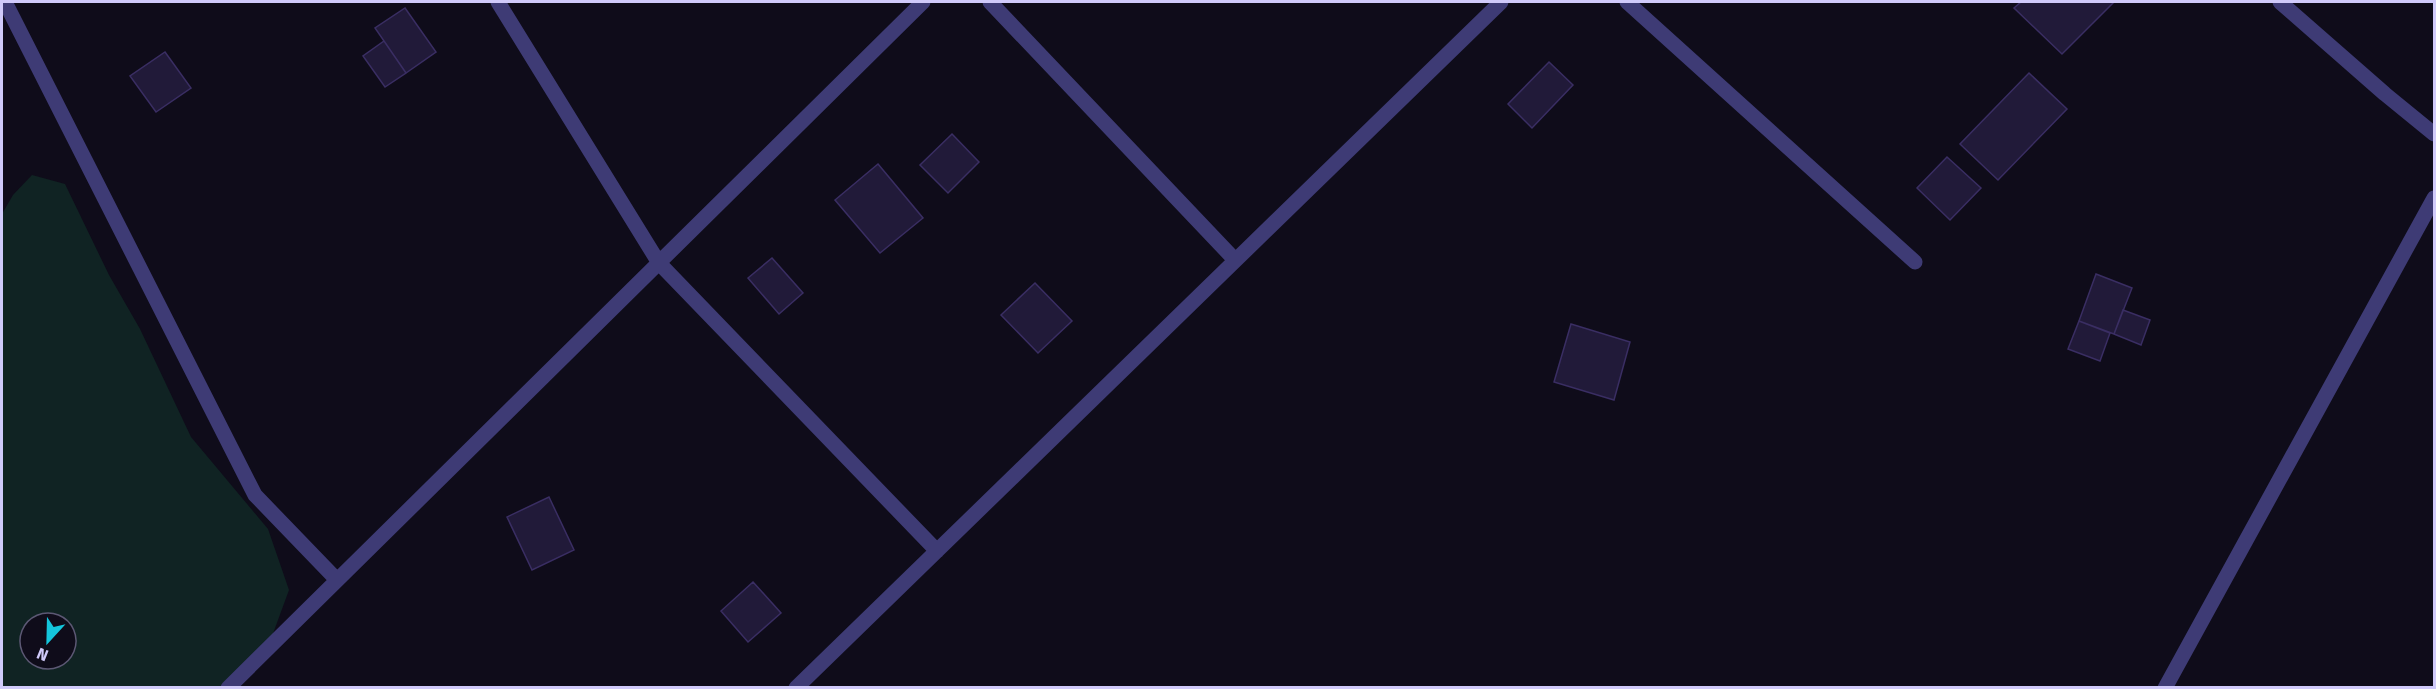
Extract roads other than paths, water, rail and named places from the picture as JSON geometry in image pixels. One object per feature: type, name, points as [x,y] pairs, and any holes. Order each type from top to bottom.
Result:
[{"type":"street","points":[[4,2],[255,495],[337,580]]},
{"type":"street","points":[[498,2],[659,263],[937,551]]},
{"type":"street","points":[[228,687],[923,2]]},
{"type":"street","points":[[990,2],[1235,260]]},
{"type":"street","points":[[796,687],[1502,2]]},
{"type":"street","points":[[1627,2],[1915,262]]},
{"type":"street","points":[[2280,2],[2434,134]]},
{"type":"street","points":[[2165,687],[2434,198]]}]
